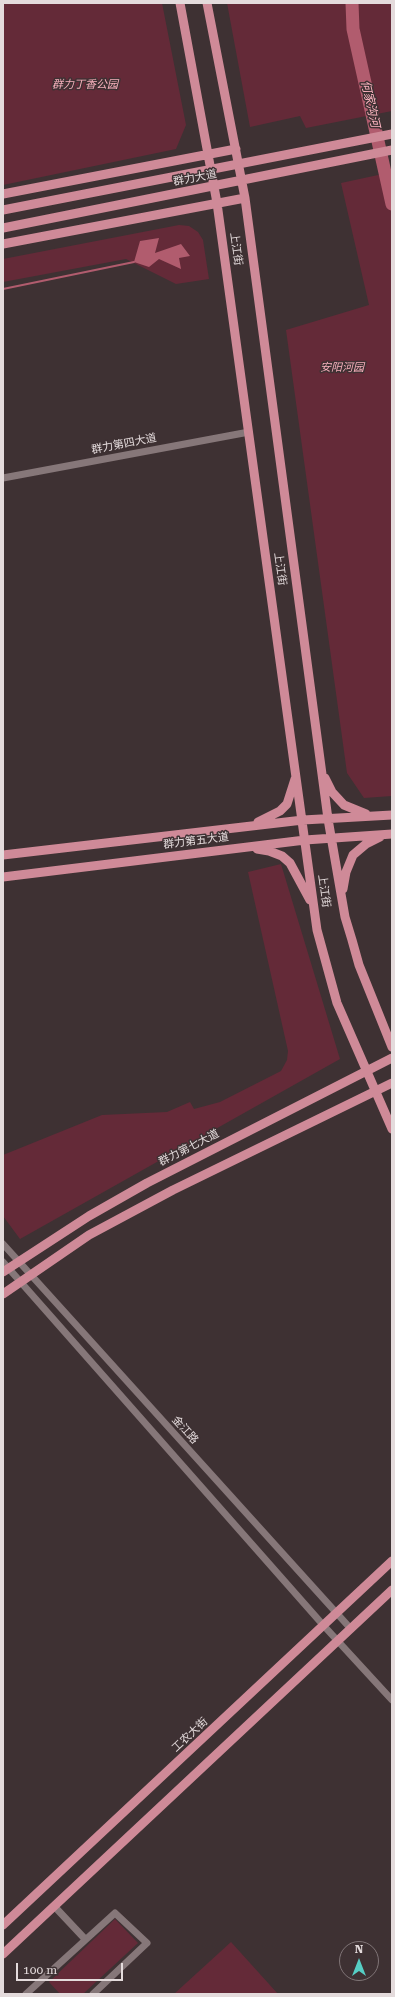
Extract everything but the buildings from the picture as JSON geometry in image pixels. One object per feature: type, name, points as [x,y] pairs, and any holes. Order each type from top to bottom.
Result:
[{"type":"main road","name":"上江街","points":[[180,3],[217,203],[303,820],[313,906],[324,960],[336,1003],[392,1129]]},
{"type":"main road","name":"上江街","points":[[207,3],[245,198],[328,819],[345,917],[359,965],[392,1047]]},
{"type":"main road","name":"群力大道","points":[[3,210],[319,150],[392,134]]},
{"type":"main road","points":[[3,194],[236,149]]},
{"type":"main road","name":"群力大道","points":[[3,228],[392,150]]},
{"type":"main road","points":[[3,244],[245,198]]},
{"type":"main road","points":[[322,771],[332,792],[344,805],[358,812],[373,816]]},
{"type":"main road","points":[[247,826],[270,817],[287,804],[292,792],[296,772]]},
{"type":"main road","name":"群力第五大道","points":[[3,855],[303,820],[392,815]]},
{"type":"main road","points":[[342,896],[346,872],[353,855],[366,844],[388,834]]},
{"type":"main road","name":"群力第五大道","points":[[3,877],[331,837],[388,834]]},
{"type":"main road","points":[[245,847],[270,851],[282,856],[290,863],[313,906]]},
{"type":"main road","name":"群力第七大道","points":[[5,1267],[147,1183],[392,1058]]},
{"type":"main road","points":[[3,1294],[29,1274],[89,1234],[173,1190],[392,1083]]},
{"type":"main road","name":"工农大街","points":[[3,1925],[392,1561]]},
{"type":"main road","points":[[3,1954],[392,1590]]},
{"type":"street","name":"群力第四大道","points":[[3,478],[249,432]]},
{"type":"street","name":"金江路","points":[[3,1244],[351,1629]]},
{"type":"street","points":[[5,1267],[20,1281],[324,1626],[392,1700]]},
{"type":"street","points":[[54,1906],[85,1939]]},
{"type":"street","points":[[26,1994],[115,1913],[147,1943],[93,1994]]},
{"type":"green space","name":"群力丁香公园","points":[[3,3],[162,3],[186,125],[176,149],[3,185]]},
{"type":"green space","points":[[227,3],[392,3],[392,111],[306,128],[300,116],[250,127]]},
{"type":"green space","name":"安阳河园","points":[[392,172],[392,796],[364,798],[347,773],[286,330],[369,305],[341,183]]},
{"type":"green space","points":[[179,225],[189,226],[198,232],[203,240],[209,279],[176,284],[126,259],[3,282],[3,259]]},
{"type":"green space","points":[[281,864],[340,1059],[20,1239],[3,1216],[3,1155],[102,1115],[167,1112],[190,1102],[194,1109],[220,1102],[281,1071],[287,1060],[288,1051],[248,872]]},
{"type":"green space","points":[[115,1919],[138,1943],[83,1994],[60,1994],[49,1982]]},
{"type":"green space","points":[[231,1942],[278,1994],[174,1994]]},
{"type":"shaded area","points":[[159,238],[155,253],[181,244],[190,256],[179,258],[181,269],[159,259],[149,267],[134,262],[140,241]]},
{"type":"waterway","name":"何家沟河","points":[[352,3],[353,29],[392,204]]},
{"type":"waterway","points":[[3,289],[134,262]]}]
